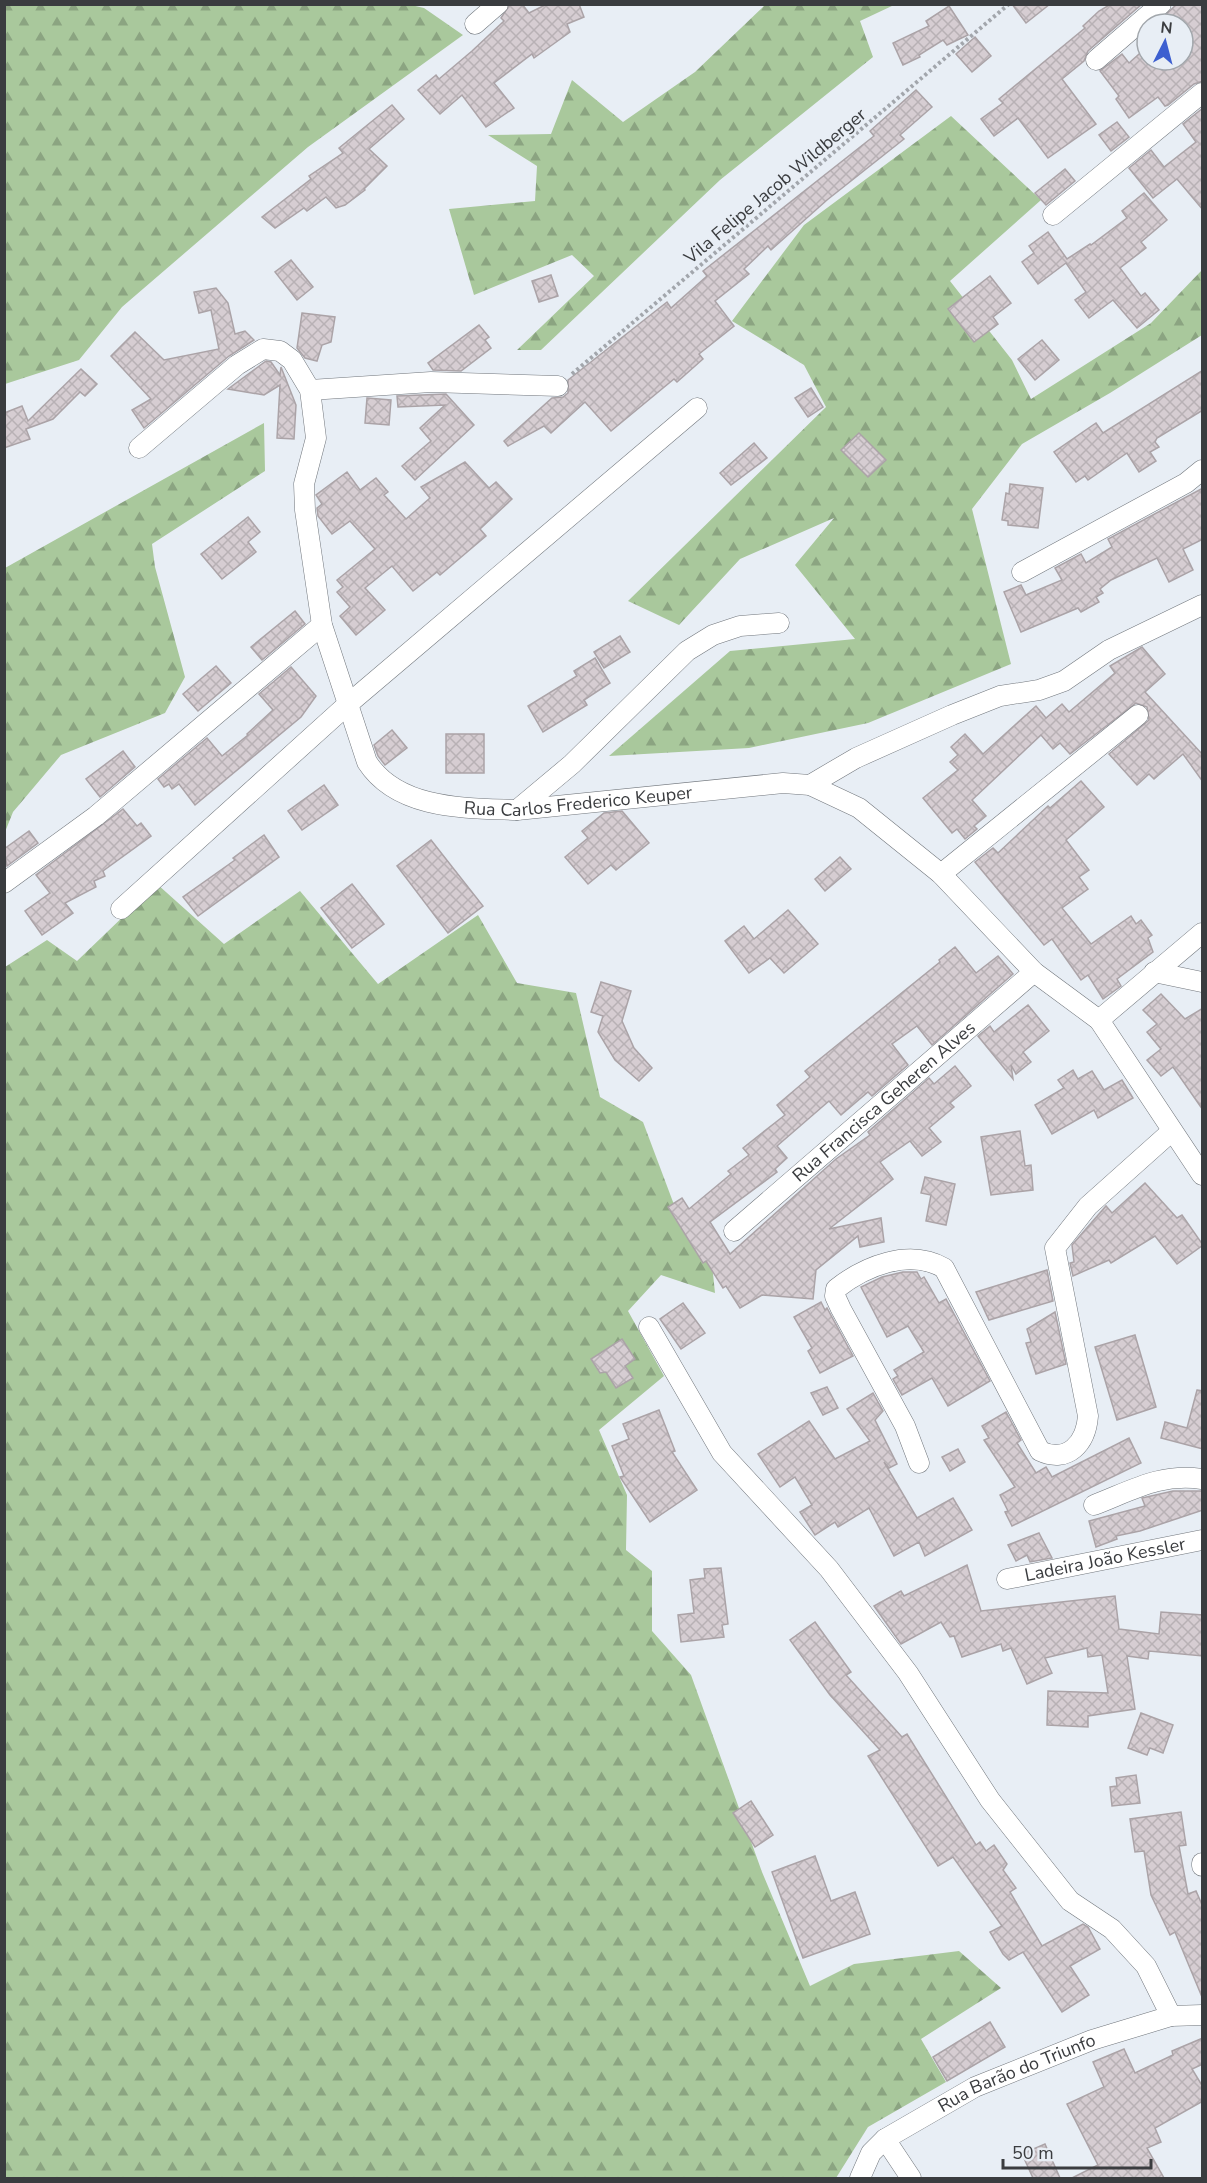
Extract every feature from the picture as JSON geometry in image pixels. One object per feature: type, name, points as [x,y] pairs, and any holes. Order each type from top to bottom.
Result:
[{"type":"street","points":[[475,24],[498,4]]},
{"type":"street","points":[[1096,60],[1161,4]]},
{"type":"street","points":[[1053,215],[1203,93]]},
{"type":"street","name":"Rua Carlos Frederico Keuper","points":[[139,448],[237,365],[263,349],[280,351],[292,360],[310,390],[316,438],[303,495],[322,625],[366,762],[375,776],[392,789],[443,804],[517,810],[783,783],[810,785],[859,808],[941,874],[1034,972],[1099,1020]]},
{"type":"street","points":[[310,390],[431,382],[558,386]]},
{"type":"street","points":[[120,909],[347,705],[697,408]]},
{"type":"street","points":[[1022,572],[1186,483],[1203,470]]},
{"type":"street","points":[[810,785],[856,758],[952,715],[1000,696],[1039,690],[1064,681],[1109,650],[1203,605]]},
{"type":"street","points":[[517,810],[572,764],[687,651],[713,635],[731,629],[780,623]]},
{"type":"street","points":[[4,883],[96,816],[322,625]]},
{"type":"street","points":[[941,874],[1138,715]]},
{"type":"street","points":[[1203,933],[1099,1020],[1203,1175]]},
{"type":"street","name":"Rua Francisca Geheren Alves","points":[[734,1231],[1034,972]]},
{"type":"street","points":[[1154,972],[1203,982]]},
{"type":"street","points":[[919,1463],[905,1426],[841,1309],[835,1296],[836,1289],[853,1275],[903,1260],[919,1258],[944,1268],[1040,1451],[1050,1455],[1066,1454],[1077,1448],[1087,1433],[1088,1416],[1055,1248],[1088,1206],[1172,1131]]},
{"type":"street","points":[[649,1328],[722,1453],[828,1569],[908,1673],[990,1800],[1070,1901],[1112,1929],[1146,1966],[1171,2016]]},
{"type":"street","points":[[1094,1505],[1165,1478],[1180,1476],[1203,1479]]},
{"type":"street","name":"Ladeira João Kessler","points":[[1007,1579],[1203,1540]]},
{"type":"street","name":"Rua Barão do Triunfo","points":[[860,2178],[871,2153],[885,2139],[975,2087],[1092,2040],[1171,2016],[1203,2015]]},
{"type":"street","points":[[885,2139],[911,2178]]},
{"type":"path","name":"Vila Felipe Jacob Wildberger","points":[[558,386],[1009,4]]},
{"type":"green space","points":[[5,4],[411,5],[424,8],[463,35],[308,147],[122,307],[79,360],[5,384]]},
{"type":"green space","points":[[766,4],[894,5],[860,21],[873,57],[720,180],[541,350],[517,350],[594,276],[572,255],[474,295],[449,209],[535,201],[537,166],[488,135],[551,134],[572,80],[623,122],[695,72]]},
{"type":"green space","points":[[951,116],[1041,200],[950,281],[1012,360],[1031,399],[1151,323],[1202,270],[1202,335],[1110,393],[1022,444],[972,509],[1011,664],[868,723],[749,748],[609,756],[730,651],[855,639],[795,565],[834,518],[740,559],[679,625],[628,601],[826,407],[804,365],[732,321],[804,225]]},
{"type":"green space","points":[[264,423],[265,471],[152,544],[155,567],[185,677],[165,713],[61,755],[13,812],[5,832],[5,568]]},
{"type":"green space","points":[[157,884],[224,944],[300,891],[378,984],[478,915],[517,983],[576,993],[600,1097],[643,1122],[673,1202],[712,1264],[715,1293],[661,1275],[628,1311],[664,1376],[599,1430],[627,1495],[626,1550],[652,1571],[652,1631],[691,1675],[762,1872],[810,1986],[854,1964],[959,1951],[1001,1988],[921,2039],[946,2082],[868,2127],[836,2178],[5,2178],[5,967],[47,940],[77,961]]},
{"type":"building","points":[[510,4],[522,4],[529,13],[547,4],[579,4],[584,17],[567,24],[570,32],[534,58],[532,54],[494,83],[514,108],[486,127],[462,95],[440,114],[418,90],[436,75],[439,79],[472,51],[504,21],[501,18]]},
{"type":"building","points":[[1012,4],[1050,4],[1026,23]]},
{"type":"building","points":[[1111,4],[1142,4],[1088,51],[1084,61],[1062,79],[1096,124],[1048,158],[1018,118],[994,136],[981,119],[1003,103],[999,99],[1085,28],[1083,26],[1099,11]]},
{"type":"building","points":[[1177,4],[1203,4],[1203,81],[1194,84],[1168,105],[1165,106],[1158,97],[1129,118],[1116,99],[1119,96],[1100,71],[1122,54],[1129,63],[1135,58],[1135,72],[1195,72],[1195,12],[1169,12]]},
{"type":"building","points":[[949,6],[968,35],[947,45],[943,40],[919,55],[920,57],[903,65],[893,43],[929,26],[926,21]]},
{"type":"building","points":[[975,37],[991,56],[972,72],[956,54]]},
{"type":"building","points":[[916,90],[932,107],[900,135],[904,139],[827,200],[771,250],[768,246],[744,269],[749,274],[715,301],[734,326],[699,354],[703,359],[677,382],[674,379],[611,431],[585,402],[551,433],[544,426],[508,446],[504,441],[552,398],[563,397],[568,393],[568,380],[667,302],[671,308],[707,276],[703,271],[874,136],[870,131]]},
{"type":"building","points":[[392,105],[404,119],[369,149],[387,166],[365,190],[345,205],[336,208],[326,197],[307,211],[304,208],[275,228],[262,217],[311,179],[309,176],[343,153],[339,148]]},
{"type":"building","points":[[1203,108],[1203,210],[1177,179],[1153,198],[1129,168],[1151,150],[1164,167],[1196,142],[1183,124]]},
{"type":"building","points":[[1117,122],[1129,137],[1111,151],[1099,135]]},
{"type":"building","points":[[1065,169],[1075,181],[1046,205],[1035,193]]},
{"type":"building","points":[[1144,193],[1167,220],[1141,242],[1146,248],[1120,268],[1141,296],[1145,293],[1159,310],[1137,328],[1113,300],[1089,318],[1075,300],[1086,292],[1066,263],[1038,284],[1022,262],[1034,253],[1029,246],[1048,232],[1067,259],[1091,245],[1127,218],[1122,211]]},
{"type":"building","points":[[291,260],[313,287],[297,300],[275,272]]},
{"type":"building","points":[[551,275],[558,296],[539,302],[532,281]]},
{"type":"building","points":[[990,276],[1011,303],[993,317],[998,324],[974,342],[948,309]]},
{"type":"building","points":[[216,288],[228,303],[235,334],[245,331],[254,340],[229,356],[144,428],[132,410],[151,399],[111,356],[135,332],[164,360],[219,349],[211,310],[199,313],[194,292]]},
{"type":"building","points":[[302,313],[335,317],[331,342],[322,345],[317,361],[305,358],[297,348]]},
{"type":"building","points":[[479,325],[489,337],[485,340],[491,348],[461,371],[433,370],[428,363]]},
{"type":"building","points":[[1042,340],[1059,360],[1035,380],[1018,359]]},
{"type":"building","points":[[266,361],[271,362],[280,375],[281,367],[296,405],[294,439],[277,438],[280,385],[264,395],[228,389]]},
{"type":"building","points":[[81,369],[97,384],[85,396],[80,392],[53,419],[26,429],[30,439],[4,448],[4,413],[22,406],[28,421]]},
{"type":"building","points":[[1203,370],[1203,410],[1157,438],[1155,442],[1159,447],[1150,452],[1156,461],[1139,472],[1127,453],[1088,480],[1085,476],[1076,482],[1054,452],[1096,423],[1103,433]]},
{"type":"building","points":[[811,388],[823,407],[808,417],[795,398]]},
{"type":"building","points":[[446,394],[474,425],[415,480],[402,466],[431,441],[420,428],[445,405],[398,407],[397,396]]},
{"type":"building","points":[[367,398],[391,400],[389,425],[365,423]]},
{"type":"building","points":[[859,433],[886,460],[868,477],[841,450]]},
{"type":"building","points":[[754,443],[767,458],[731,485],[720,473]]},
{"type":"building","points":[[465,462],[489,488],[496,482],[512,499],[480,529],[486,536],[440,575],[437,572],[413,591],[392,566],[365,588],[385,610],[356,635],[340,616],[350,607],[337,592],[343,587],[337,580],[375,549],[350,521],[332,534],[318,516],[317,508],[322,504],[316,495],[347,472],[360,490],[376,478],[388,492],[384,495],[406,519],[430,498],[421,487]]},
{"type":"building","points":[[1010,484],[1043,488],[1038,528],[1008,525],[1008,521],[1002,520],[1006,493],[1009,494]]},
{"type":"building","points":[[1203,488],[1203,539],[1183,549],[1193,570],[1169,582],[1157,558],[1111,580],[1100,589],[1103,593],[1096,597],[1099,602],[1081,612],[1078,608],[1021,632],[1004,592],[1021,585],[1026,595],[1062,580],[1055,568],[1081,554],[1086,563],[1112,547],[1108,539]]},
{"type":"building","points":[[248,517],[260,532],[248,542],[256,552],[222,579],[201,554]]},
{"type":"building","points":[[295,611],[305,624],[262,660],[251,647]]},
{"type":"building","points":[[620,636],[630,652],[604,668],[594,652]]},
{"type":"building","points":[[1142,647],[1165,674],[1145,692],[1203,755],[1203,782],[1183,754],[1154,779],[1149,774],[1137,785],[1109,754],[1149,720],[1147,707],[1136,703],[1070,754],[1060,743],[1053,749],[1041,735],[972,800],[986,816],[974,826],[977,829],[965,839],[957,829],[952,833],[923,798],[958,770],[950,762],[958,755],[951,747],[965,734],[983,754],[1036,706],[1046,718],[1062,704],[1069,712],[1115,673],[1110,666]]},
{"type":"building","points":[[595,658],[610,683],[584,700],[587,705],[543,732],[528,706],[577,676],[574,671]]},
{"type":"building","points":[[216,666],[231,683],[198,711],[183,694]]},
{"type":"building","points":[[291,667],[316,696],[301,717],[195,805],[179,784],[172,789],[169,784],[164,787],[158,779],[207,738],[222,756],[248,735],[273,710],[259,694]]},
{"type":"building","points":[[392,730],[407,748],[385,765],[374,745]]},
{"type":"building","points":[[446,734],[484,734],[484,773],[446,773]]},
{"type":"building","points":[[123,751],[135,767],[100,797],[86,779]]},
{"type":"building","points":[[1081,781],[1104,807],[1066,840],[1089,870],[1079,877],[1088,889],[1062,908],[1091,944],[1131,916],[1136,924],[1141,920],[1152,935],[1148,938],[1153,952],[1117,979],[1121,986],[1103,999],[1088,975],[1081,980],[1052,939],[1044,945],[975,862],[993,848],[998,853],[1048,806],[1050,808]]},
{"type":"building","points":[[324,785],[338,805],[302,830],[288,811]]},
{"type":"building","points":[[123,809],[137,826],[141,823],[151,836],[103,871],[105,876],[94,881],[96,887],[65,903],[73,913],[42,935],[25,911],[50,893],[36,875]]},
{"type":"building","points":[[622,811],[649,843],[616,870],[611,865],[588,884],[565,857],[588,838],[582,831],[604,813]]},
{"type":"building","points":[[29,831],[38,843],[7,866],[4,849]]},
{"type":"building","points":[[264,835],[279,857],[198,916],[183,897],[235,860],[233,858]]},
{"type":"building","points":[[431,840],[483,906],[448,933],[397,866]]},
{"type":"building","points":[[840,857],[851,869],[825,891],[815,879]]},
{"type":"building","points":[[352,884],[384,924],[352,948],[321,908]]},
{"type":"building","points":[[788,910],[818,944],[784,973],[770,958],[749,973],[725,941],[744,926],[754,939]]},
{"type":"building","points":[[955,947],[976,973],[998,956],[1013,974],[932,1045],[917,1026],[892,1044],[908,1065],[872,1096],[868,1092],[841,1115],[829,1101],[777,1146],[787,1158],[775,1169],[777,1172],[710,1222],[730,1254],[836,1159],[870,1135],[868,1132],[929,1078],[934,1084],[955,1066],[971,1086],[950,1103],[954,1107],[929,1128],[941,1142],[922,1156],[910,1141],[880,1162],[893,1179],[829,1229],[881,1218],[884,1242],[860,1247],[858,1236],[816,1270],[813,1299],[762,1295],[740,1308],[726,1286],[723,1288],[706,1261],[703,1263],[668,1207],[682,1198],[689,1209],[731,1174],[728,1171],[749,1155],[743,1148],[785,1115],[777,1105],[810,1077],[805,1071],[940,962],[939,960]]},
{"type":"building","points":[[601,982],[631,991],[622,1021],[634,1048],[652,1068],[639,1081],[615,1060],[598,1032],[603,1016],[591,1012]]},
{"type":"building","points":[[1161,994],[1185,1019],[1203,1008],[1203,1110],[1173,1067],[1161,1076],[1147,1060],[1161,1049],[1147,1032],[1157,1024],[1143,1010]]},
{"type":"building","points":[[1028,1005],[1049,1031],[1023,1052],[1031,1062],[1016,1074],[1011,1065],[1013,1079],[978,1036],[990,1026],[994,1032]]},
{"type":"building","points":[[1073,1070],[1078,1079],[1092,1071],[1104,1090],[1122,1080],[1133,1098],[1098,1118],[1094,1110],[1052,1134],[1035,1105],[1064,1088],[1058,1080]]},
{"type":"building","points":[[1020,1131],[1025,1166],[1031,1165],[1033,1190],[991,1195],[981,1137]]},
{"type":"building","points":[[925,1177],[955,1184],[946,1225],[926,1221],[931,1195],[921,1193]]},
{"type":"building","points":[[1145,1183],[1177,1218],[1182,1215],[1203,1245],[1177,1264],[1155,1236],[1111,1263],[1109,1260],[1073,1276],[1070,1263],[1074,1262],[1072,1245],[1106,1206],[1112,1213]]},
{"type":"building","points":[[1047,1270],[1053,1301],[989,1320],[976,1292]]},
{"type":"building","points":[[903,1272],[917,1272],[921,1279],[924,1277],[939,1303],[946,1299],[990,1381],[948,1406],[932,1378],[902,1395],[893,1379],[898,1376],[894,1370],[924,1352],[908,1326],[887,1337],[861,1287],[882,1277]]},
{"type":"building","points":[[821,1302],[825,1310],[827,1308],[853,1356],[820,1373],[808,1351],[812,1348],[794,1317]]},
{"type":"building","points":[[683,1303],[705,1333],[681,1349],[660,1319]]},
{"type":"building","points":[[1055,1312],[1066,1364],[1036,1374],[1026,1343],[1031,1342],[1027,1329]]},
{"type":"building","points":[[1135,1335],[1156,1407],[1117,1420],[1095,1347]]},
{"type":"building","points":[[622,1339],[635,1359],[625,1366],[633,1378],[616,1388],[606,1372],[600,1373],[591,1359]]},
{"type":"building","points":[[827,1387],[838,1408],[823,1415],[811,1393]]},
{"type":"building","points":[[1197,1390],[1203,1391],[1203,1449],[1161,1438],[1165,1422],[1187,1428]]},
{"type":"building","points":[[873,1393],[883,1411],[875,1420],[897,1464],[889,1468],[884,1462],[917,1518],[953,1498],[972,1530],[925,1556],[919,1542],[894,1556],[869,1508],[838,1527],[835,1522],[815,1535],[800,1512],[812,1505],[795,1477],[780,1487],[758,1454],[809,1421],[835,1459],[870,1441],[847,1409]]},
{"type":"building","points":[[659,1410],[675,1451],[672,1452],[697,1490],[650,1522],[620,1477],[624,1476],[612,1446],[629,1439],[623,1424]]},
{"type":"building","points":[[1006,1412],[1021,1440],[1017,1443],[1036,1473],[1046,1467],[1052,1477],[1129,1438],[1141,1463],[1012,1526],[1000,1495],[1015,1487],[984,1440],[989,1438],[982,1426]]},
{"type":"building","points":[[958,1449],[965,1462],[950,1471],[942,1457]]},
{"type":"building","points":[[1173,1491],[1203,1491],[1203,1510],[1140,1531],[1116,1536],[1117,1539],[1096,1547],[1089,1521],[1145,1506],[1142,1498]]},
{"type":"building","points":[[1039,1533],[1052,1558],[1030,1562],[1027,1555],[1016,1561],[1008,1545]]},
{"type":"building","points":[[967,1565],[981,1611],[1115,1596],[1119,1629],[1159,1634],[1161,1612],[1203,1615],[1203,1656],[1149,1651],[1148,1659],[1127,1656],[1135,1709],[1088,1716],[1088,1727],[1047,1725],[1048,1691],[1108,1693],[1102,1655],[1088,1657],[1087,1648],[1045,1658],[1052,1673],[1027,1684],[1011,1648],[1003,1651],[1001,1644],[962,1657],[954,1636],[950,1637],[941,1622],[901,1644],[874,1606],[901,1591],[904,1596]]},
{"type":"building","points":[[721,1568],[728,1624],[722,1625],[724,1637],[681,1642],[678,1615],[694,1613],[690,1580],[705,1578],[704,1569]]},
{"type":"building","points":[[815,1622],[851,1672],[846,1675],[902,1737],[907,1734],[976,1845],[980,1842],[986,1851],[994,1845],[1007,1864],[1003,1870],[1016,1888],[1010,1892],[1042,1946],[1083,1924],[1088,1927],[1100,1949],[1070,1966],[1089,1995],[1062,2012],[1023,1952],[1009,1960],[1003,1954],[990,1932],[1002,1926],[953,1857],[938,1866],[868,1756],[880,1750],[830,1695],[790,1640]]},
{"type":"building","points":[[1141,1713],[1173,1725],[1163,1753],[1150,1748],[1147,1755],[1128,1748]]},
{"type":"building","points":[[1136,1775],[1140,1803],[1112,1806],[1110,1787],[1117,1786],[1116,1778]]},
{"type":"building","points":[[751,1801],[773,1835],[755,1847],[733,1813]]},
{"type":"building","points":[[1181,1812],[1186,1845],[1179,1846],[1188,1894],[1196,1891],[1203,1907],[1202,1997],[1175,1932],[1170,1935],[1151,1895],[1144,1851],[1135,1852],[1130,1819]]},
{"type":"building","points":[[815,1856],[831,1901],[855,1892],[870,1934],[803,1958],[772,1872]]},
{"type":"building","points":[[990,2022],[1005,2047],[947,2081],[933,2057]]},
{"type":"building","points":[[1203,2038],[1203,2064],[1192,2069],[1203,2087],[1203,2101],[1155,2128],[1161,2142],[1147,2148],[1164,2178],[1072,2178],[1098,2165],[1067,2104],[1104,2087],[1093,2062],[1124,2049],[1135,2073],[1173,2055],[1172,2051]]},
{"type":"building","points":[[1045,2144],[1060,2178],[1033,2178],[1022,2154]]}]
